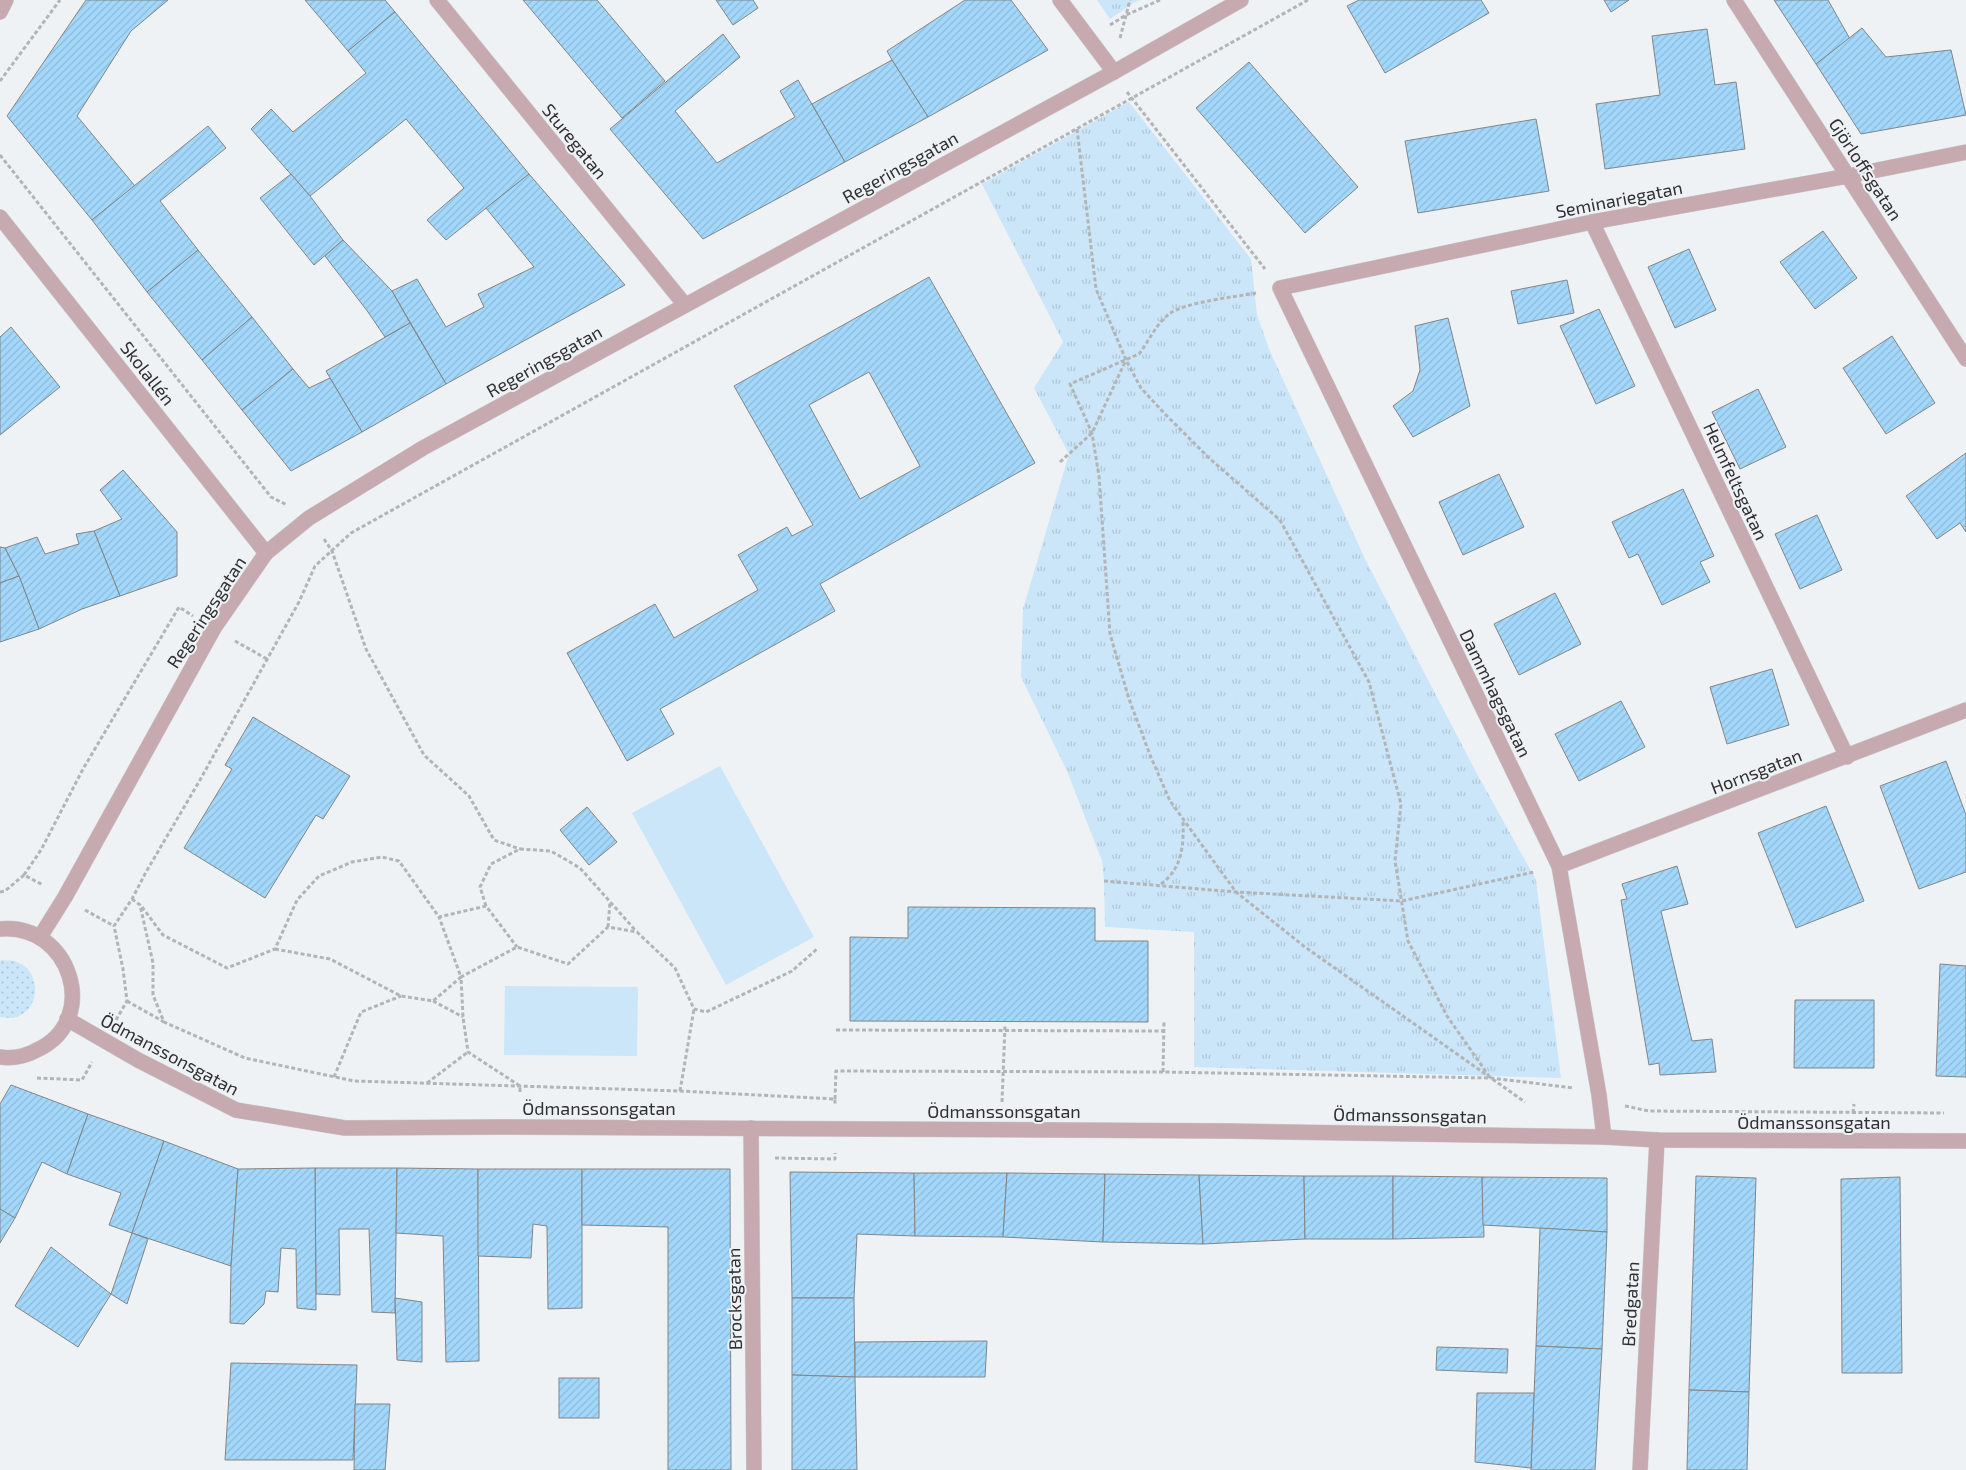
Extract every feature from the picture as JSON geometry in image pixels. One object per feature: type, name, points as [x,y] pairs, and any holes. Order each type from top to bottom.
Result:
[{"type":"street","points":[[0,12],[6,0]]},
{"type":"street","name":"Sturegatan","points":[[437,0],[685,305]]},
{"type":"street","points":[[1060,0],[1114,72]]},
{"type":"street","name":"Regeringsgatan","points":[[40,937],[65,897],[214,628],[266,553],[309,518],[423,448],[1114,72],[1241,0]]},
{"type":"street","name":"Gjörloffsgatan","points":[[1734,0],[1966,359]]},
{"type":"street","name":"Seminariegatan","points":[[1280,288],[1592,222],[1848,176],[1966,152]]},
{"type":"street","name":"Skolallén","points":[[0,217],[266,553]]},
{"type":"street","name":"Helmfeltsgatan","points":[[1592,222],[1847,757]]},
{"type":"street","name":"Dammhagsgatan","points":[[1280,288],[1559,866],[1599,1095],[1604,1137]]},
{"type":"street","name":"Hornsgatan","points":[[1559,866],[1966,710]]},
{"type":"street","points":[[0,930],[22,930],[40,937],[58,952],[69,973],[72,996],[67,1019],[61,1030],[42,1048],[18,1057],[0,1057]]},
{"type":"street","name":"Ödmanssonsgatan","points":[[67,1019],[104,1041],[236,1110],[345,1128],[1220,1130],[1604,1137],[1657,1140],[1966,1141]]},
{"type":"street","name":"Brocksgatan","points":[[751,1128],[754,1470]]},
{"type":"street","name":"Bredgatan","points":[[1640,1470],[1657,1140]]},
{"type":"path","points":[[0,80],[60,0]]},
{"type":"path","points":[[1114,72],[1130,0]]},
{"type":"path","points":[[1104,20],[1109,26],[1126,15],[1160,0]]},
{"type":"path","points":[[31,1078],[82,1080],[127,1001],[123,969],[114,926],[132,899],[200,780],[299,602],[315,566],[351,533],[1308,0]]},
{"type":"path","points":[[1131,98],[1280,288],[1187,306],[1170,313],[1153,332],[1139,354],[1070,384],[1092,433],[1099,476],[1110,634],[1129,699],[1150,754],[1170,801],[1236,892],[1305,947],[1526,1102]]},
{"type":"path","points":[[1077,129],[1096,289],[1126,360],[1141,388],[1164,414],[1209,458],[1280,520],[1369,682],[1401,804],[1396,861],[1408,942],[1447,1016],[1491,1078]]},
{"type":"path","points":[[0,155],[271,497],[309,518],[332,551],[366,649],[424,755],[469,796],[494,840],[520,849],[551,851],[580,868],[637,932],[675,968],[694,1009],[680,1091]]},
{"type":"path","points":[[1060,462],[1092,433],[1126,360]]},
{"type":"path","points":[[24,875],[41,850],[83,769],[179,607],[267,659]]},
{"type":"path","points":[[1160,885],[1171,875],[1182,854],[1183,820]]},
{"type":"path","points":[[520,849],[491,864],[480,887],[486,906],[517,947],[568,964],[608,927],[610,902]]},
{"type":"path","points":[[275,949],[297,900],[319,876],[352,862],[382,857],[398,861],[439,918],[461,977],[463,1017],[468,1052],[520,1086]]},
{"type":"path","points":[[1104,881],[1236,892],[1402,901],[1559,866]]},
{"type":"path","points":[[132,899],[140,905],[163,935],[227,968],[275,949],[330,959],[401,996],[433,1001],[463,1017]]},
{"type":"path","points":[[140,905],[153,963],[153,995],[164,1022]]},
{"type":"path","points":[[439,918],[486,906]]},
{"type":"path","points":[[608,927],[637,932]]},
{"type":"path","points":[[433,1001],[461,977],[517,947]]},
{"type":"path","points":[[694,1009],[706,1012],[792,971],[817,949]]},
{"type":"path","points":[[334,1077],[361,1012],[401,996]]},
{"type":"path","points":[[127,1001],[164,1022],[245,1058],[354,1081],[680,1091],[835,1099]]},
{"type":"path","points":[[1163,1072],[1164,1022]]},
{"type":"path","points":[[836,1030],[1005,1028],[1164,1031]]},
{"type":"path","points":[[1002,1102],[1005,1028]]},
{"type":"path","points":[[427,1083],[468,1052]]},
{"type":"path","points":[[752,1158],[835,1159],[836,1071],[1163,1072],[1491,1078],[1568,1087],[1599,1095],[1624,1106],[1649,1111],[1947,1113]]},
{"type":"path","points":[[520,1086],[520,1092]]},
{"type":"path","points":[[1853,1113],[1854,1104]]},
{"type":"green space","points":[[1097,0],[1141,0],[1110,19]]},
{"type":"green space","points":[[1129,102],[1251,259],[1257,315],[1269,349],[1366,561],[1476,772],[1536,880],[1561,1078],[1194,1067],[1194,932],[1105,927],[1102,861],[1067,771],[1021,677],[1023,609],[1069,454],[1034,388],[1063,342],[982,184]]},
{"type":"green space","points":[[720,766],[814,937],[726,985],[632,813]]},
{"type":"green space","points":[[0,961],[14,961],[23,965],[30,972],[34,981],[35,991],[29,1008],[22,1015],[12,1018],[0,1017]]},
{"type":"green space","points":[[505,986],[638,987],[637,1056],[504,1055]]},
{"type":"building","points":[[86,0],[168,0],[131,31],[77,116],[135,186],[92,220],[7,116]]},
{"type":"building","points":[[305,0],[385,0],[395,12],[348,51]]},
{"type":"building","points":[[523,0],[597,0],[665,81],[622,118]]},
{"type":"building","points":[[716,0],[753,0],[758,8],[733,25]]},
{"type":"building","points":[[965,0],[1011,0],[1048,50],[928,117],[887,51]]},
{"type":"building","points":[[1359,0],[1481,0],[1489,13],[1385,73],[1347,6]]},
{"type":"building","points":[[1604,0],[1629,0],[1611,12]]},
{"type":"building","points":[[1774,0],[1828,0],[1850,39],[1816,64]]},
{"type":"building","points":[[395,12],[529,174],[446,240],[427,220],[464,188],[406,119],[310,196],[251,129],[271,109],[293,132],[366,73],[348,51]]},
{"type":"building","points":[[1862,28],[1886,57],[1951,50],[1966,115],[1861,134],[1816,64]]},
{"type":"building","points":[[1707,29],[1715,85],[1736,82],[1745,149],[1605,169],[1596,104],[1660,95],[1652,36]]},
{"type":"building","points":[[723,34],[740,57],[675,111],[717,163],[795,117],[780,91],[798,80],[845,162],[703,239],[610,129]]},
{"type":"building","points":[[892,60],[928,117],[845,162],[812,104]]},
{"type":"building","points":[[1249,62],[1358,187],[1305,233],[1196,108]]},
{"type":"building","points":[[1536,119],[1549,191],[1418,213],[1405,141]]},
{"type":"building","points":[[208,126],[226,148],[160,201],[198,250],[147,292],[92,220]]},
{"type":"building","points":[[291,174],[343,240],[314,265],[260,198]]},
{"type":"building","points":[[529,174],[625,285],[446,384],[392,291],[417,279],[446,327],[484,307],[478,294],[534,267],[486,208]]},
{"type":"building","points":[[1823,231],[1857,278],[1815,309],[1780,262]]},
{"type":"building","points":[[343,240],[392,291],[410,323],[385,337],[325,256]]},
{"type":"building","points":[[1689,249],[1716,310],[1675,328],[1648,267]]},
{"type":"building","points":[[198,250],[252,317],[202,360],[147,292]]},
{"type":"building","points":[[929,277],[1035,463],[820,584],[835,611],[660,709],[674,734],[627,761],[567,653],[655,604],[674,638],[758,590],[738,555],[787,527],[792,536],[813,525],[734,386]],"holes":[[[869,372],[920,466],[860,499],[809,405]]]},
{"type":"building","points":[[1567,280],[1574,313],[1518,324],[1511,291]]},
{"type":"building","points":[[1599,309],[1635,386],[1596,404],[1560,326]]},
{"type":"building","points":[[252,317],[293,369],[242,410],[202,360]]},
{"type":"building","points":[[1448,318],[1470,406],[1413,437],[1393,406],[1413,391],[1420,370],[1415,326]]},
{"type":"building","points":[[410,323],[446,384],[362,432],[326,371]]},
{"type":"building","points":[[11,327],[60,387],[0,435],[0,337]]},
{"type":"building","points":[[1892,336],[1935,403],[1886,434],[1843,368]]},
{"type":"building","points":[[293,369],[309,388],[330,378],[362,432],[291,471],[242,410]]},
{"type":"building","points":[[1758,389],[1786,447],[1740,469],[1712,412]]},
{"type":"building","points":[[1966,453],[1966,532],[1960,523],[1937,539],[1906,496]]},
{"type":"building","points":[[123,470],[177,532],[177,576],[120,596],[94,531],[122,519],[100,490]]},
{"type":"building","points":[[1499,474],[1524,527],[1463,555],[1439,502]]},
{"type":"building","points":[[1683,489],[1714,556],[1700,562],[1710,582],[1662,605],[1638,554],[1629,558],[1612,522]]},
{"type":"building","points":[[1817,515],[1842,570],[1800,589],[1775,534]]},
{"type":"building","points":[[94,531],[120,596],[82,609],[39,629],[19,576],[5,548],[37,537],[45,554],[79,544],[76,534]]},
{"type":"building","points":[[0,547],[5,548],[19,576],[0,583]]},
{"type":"building","points":[[19,576],[39,629],[0,642],[0,583]]},
{"type":"building","points":[[1555,593],[1581,644],[1519,675],[1494,624]]},
{"type":"building","points":[[1772,669],[1789,725],[1727,744],[1710,687]]},
{"type":"building","points":[[1621,701],[1645,747],[1579,781],[1555,734]]},
{"type":"building","points":[[253,717],[350,776],[323,819],[316,815],[265,898],[184,848],[232,769],[225,765]]},
{"type":"building","points":[[1946,761],[1966,815],[1966,872],[1919,889],[1880,786]]},
{"type":"building","points":[[1826,806],[1864,901],[1796,928],[1758,833]]},
{"type":"building","points":[[587,807],[617,842],[589,865],[560,830]]},
{"type":"building","points":[[1677,866],[1688,904],[1661,911],[1692,1041],[1712,1039],[1716,1072],[1660,1075],[1659,1063],[1649,1065],[1621,900],[1627,899],[1622,884]]},
{"type":"building","points":[[908,907],[1095,908],[1095,941],[1148,941],[1148,1022],[850,1021],[850,937],[908,938]]},
{"type":"building","points":[[1940,964],[1966,966],[1966,1077],[1936,1076]]},
{"type":"building","points":[[1795,1000],[1874,1000],[1874,1068],[1794,1068]]},
{"type":"building","points":[[11,1085],[88,1114],[67,1174],[42,1162],[15,1218],[0,1209],[0,1104]]},
{"type":"building","points":[[88,1114],[164,1141],[132,1233],[109,1225],[121,1193],[67,1174]]},
{"type":"building","points":[[164,1141],[238,1169],[231,1266],[132,1233]]},
{"type":"building","points":[[315,1168],[397,1168],[395,1313],[372,1312],[369,1229],[339,1229],[340,1295],[316,1294]]},
{"type":"building","points":[[315,1168],[316,1310],[297,1308],[296,1249],[281,1248],[278,1292],[266,1291],[264,1304],[244,1324],[230,1323],[231,1266],[238,1169]]},
{"type":"building","points":[[397,1168],[478,1169],[479,1361],[446,1362],[443,1236],[396,1233]]},
{"type":"building","points":[[478,1169],[582,1169],[582,1308],[548,1309],[547,1226],[533,1224],[531,1258],[478,1256]]},
{"type":"building","points":[[582,1169],[730,1169],[731,1470],[668,1470],[668,1227],[582,1225]]},
{"type":"building","points":[[790,1172],[914,1173],[915,1236],[857,1234],[854,1298],[792,1298]]},
{"type":"building","points":[[914,1173],[1007,1173],[1003,1237],[915,1236]]},
{"type":"building","points":[[1007,1173],[1105,1174],[1103,1242],[1003,1237]]},
{"type":"building","points":[[1105,1174],[1199,1175],[1203,1244],[1103,1242]]},
{"type":"building","points":[[1199,1175],[1304,1176],[1305,1239],[1203,1244]]},
{"type":"building","points":[[1304,1176],[1393,1176],[1393,1239],[1305,1239]]},
{"type":"building","points":[[1393,1176],[1482,1177],[1484,1237],[1393,1239]]},
{"type":"building","points":[[1696,1176],[1756,1178],[1749,1392],[1689,1390]]},
{"type":"building","points":[[1482,1177],[1607,1178],[1607,1232],[1483,1225]]},
{"type":"building","points":[[1900,1177],[1902,1373],[1842,1373],[1841,1179]]},
{"type":"building","points":[[0,1209],[15,1218],[0,1243]]},
{"type":"building","points":[[1540,1228],[1607,1232],[1602,1349],[1536,1346]]},
{"type":"building","points":[[132,1233],[148,1239],[127,1304],[111,1294]]},
{"type":"building","points":[[51,1247],[111,1294],[78,1347],[15,1306]]},
{"type":"building","points":[[395,1298],[422,1302],[422,1362],[397,1360]]},
{"type":"building","points":[[792,1298],[854,1298],[855,1377],[792,1375]]},
{"type":"building","points":[[987,1341],[985,1377],[855,1377],[855,1342]]},
{"type":"building","points":[[1536,1346],[1602,1349],[1595,1470],[1531,1470]]},
{"type":"building","points":[[1437,1347],[1508,1349],[1507,1373],[1436,1370]]},
{"type":"building","points":[[231,1363],[357,1365],[353,1460],[225,1460]]},
{"type":"building","points":[[792,1375],[855,1377],[857,1470],[792,1470]]},
{"type":"building","points":[[559,1378],[599,1378],[599,1418],[559,1418]]},
{"type":"building","points":[[1689,1390],[1749,1392],[1747,1470],[1687,1470]]},
{"type":"building","points":[[1477,1393],[1534,1393],[1531,1468],[1475,1462]]},
{"type":"building","points":[[355,1404],[390,1404],[385,1470],[354,1470]]}]
